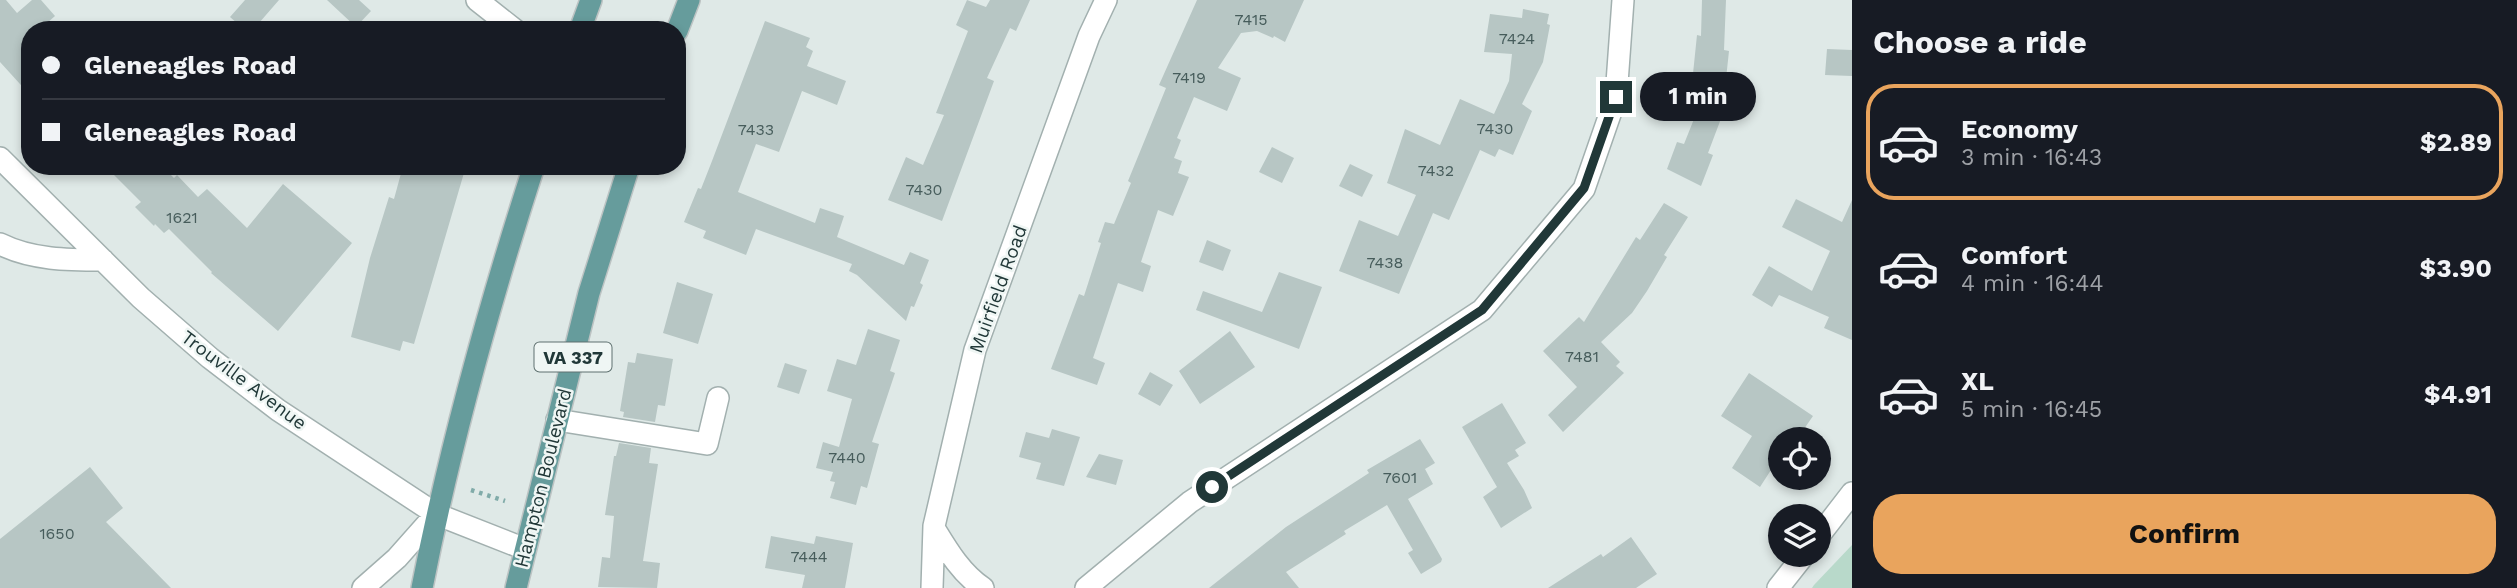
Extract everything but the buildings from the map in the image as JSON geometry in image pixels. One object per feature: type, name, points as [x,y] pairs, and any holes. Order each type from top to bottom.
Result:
[{"type":"main road","points":[[584,21],[592,0]]},
{"type":"main road","points":[[681,21],[689,0]]},
{"type":"main road","points":[[422,588],[436,514],[479,347],[531,175]]},
{"type":"main road","name":"Hampton Boulevard","points":[[516,588],[589,293],[626,175]]},
{"type":"street","points":[[477,0],[504,21]]},
{"type":"street","name":"Muirfield Road","points":[[932,588],[934,526],[975,349],[1089,36],[1106,0]]},
{"type":"street","points":[[1086,588],[1190,502],[1482,310],[1584,188],[1616,97],[1623,0]]},
{"type":"street","name":"Trouville Avenue","points":[[0,158],[141,298],[210,358],[278,411],[436,514],[525,549]]},
{"type":"street","points":[[0,244],[12,250],[58,260],[103,260]]},
{"type":"street","points":[[557,420],[707,444],[718,398]]},
{"type":"street","points":[[1831,520],[1852,493]]},
{"type":"street","points":[[362,588],[397,558],[436,514]]},
{"type":"street","points":[[934,526],[951,557],[983,588]]},
{"type":"street","points":[[1778,588],[1795,567]]},
{"type":"path","points":[[471,490],[505,501]]},
{"type":"green space","points":[[1852,545],[1852,588],[1812,588],[1814,585]]},
{"type":"route","points":[[1212,487],[1482,310],[1584,188],[1616,97]]}]
